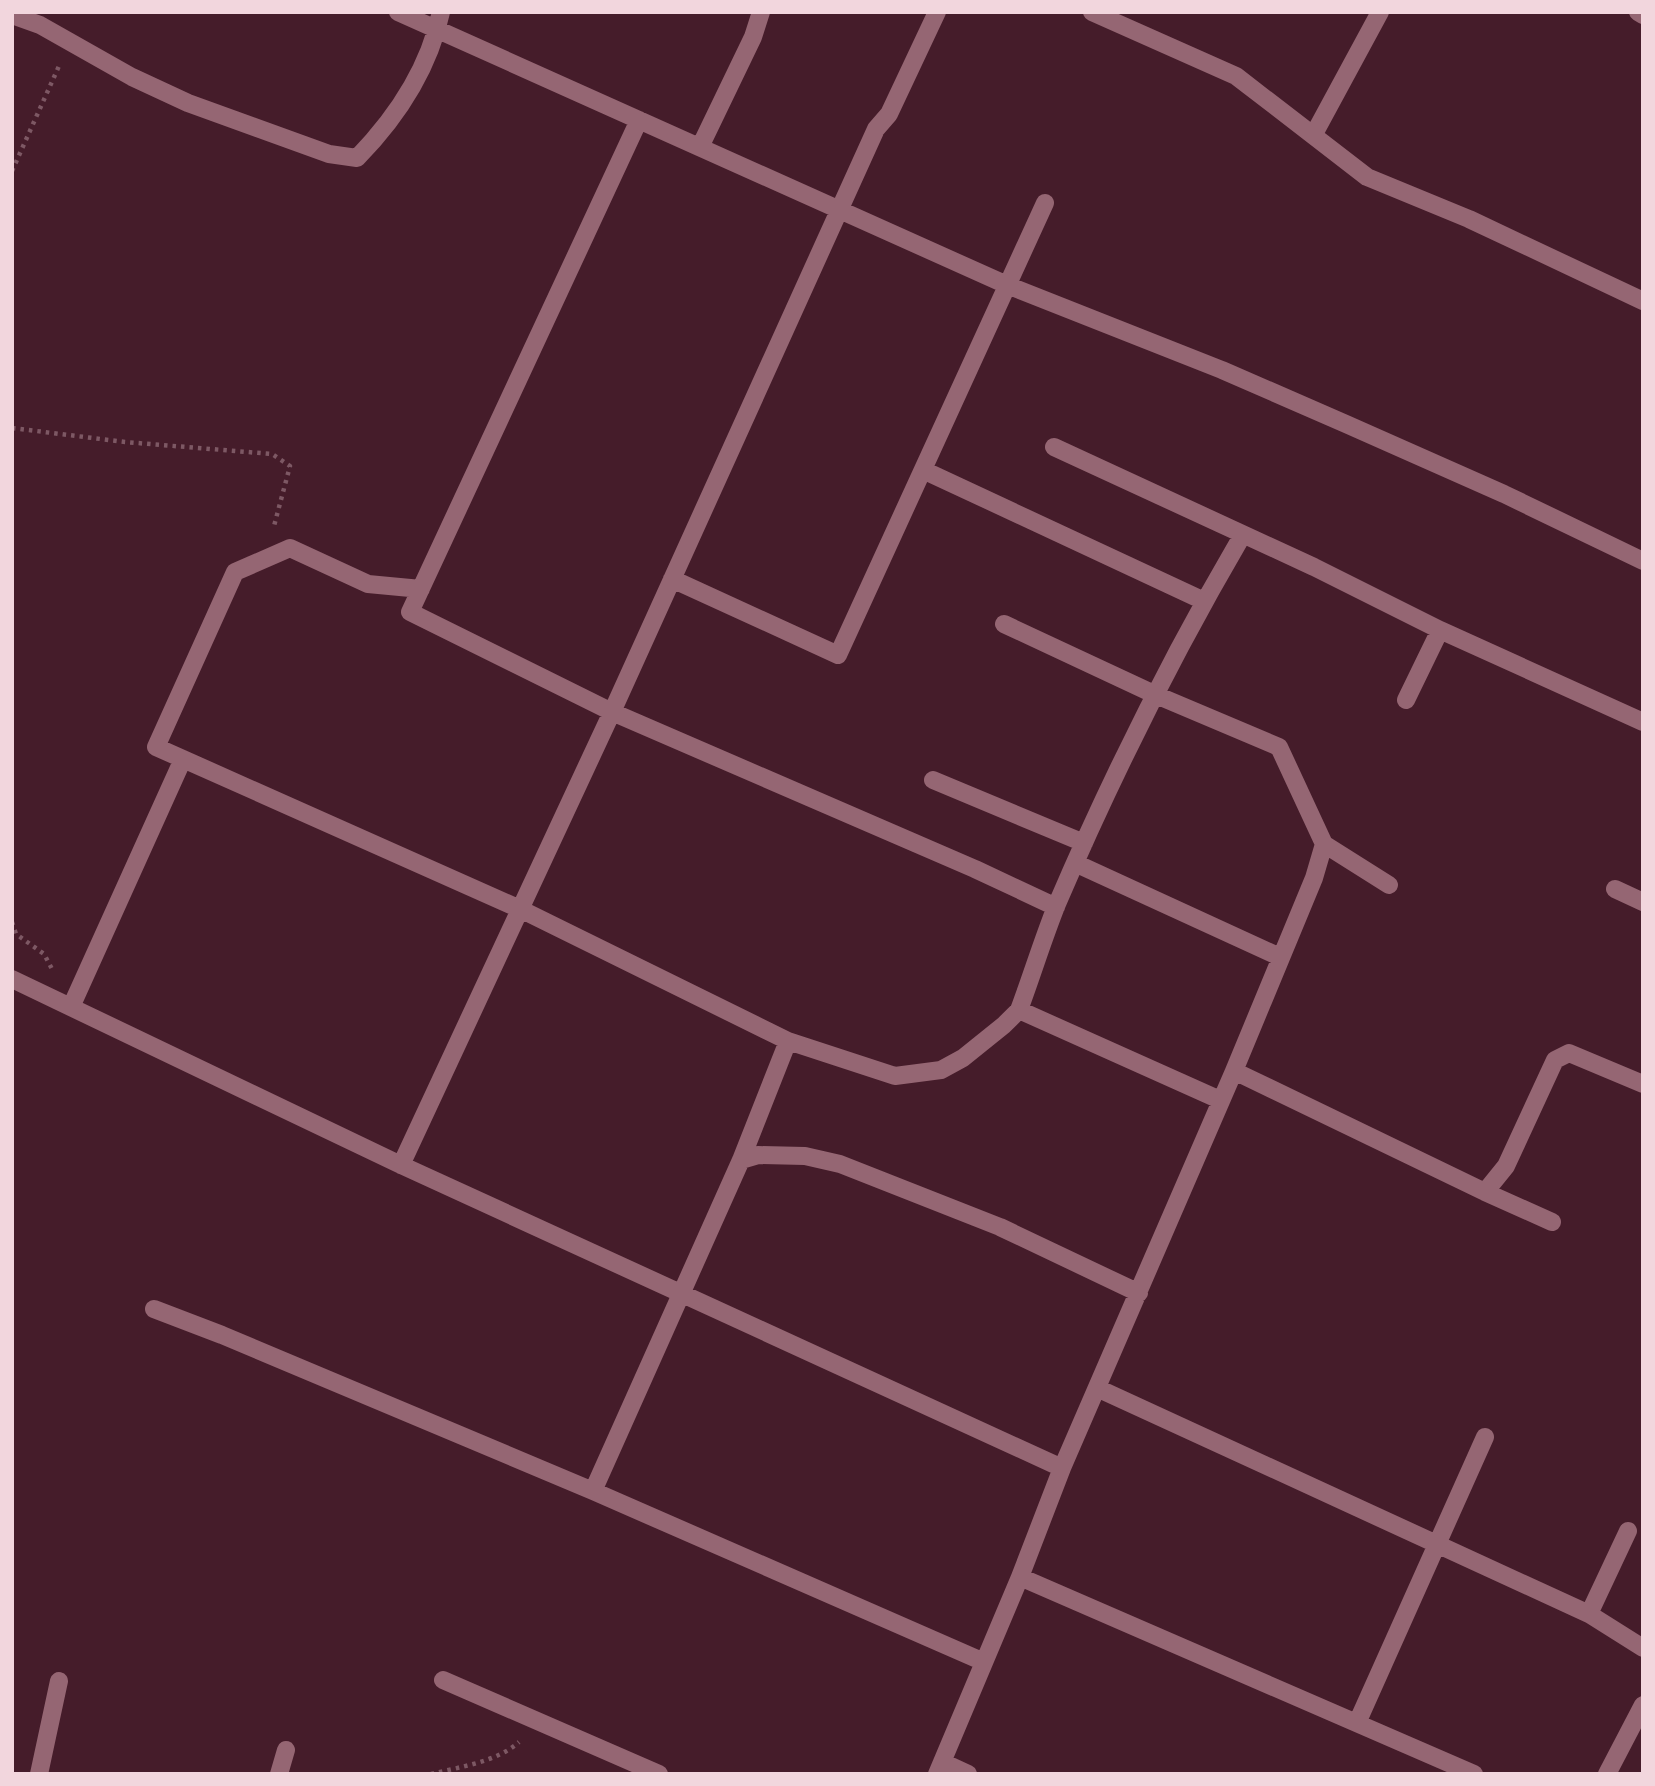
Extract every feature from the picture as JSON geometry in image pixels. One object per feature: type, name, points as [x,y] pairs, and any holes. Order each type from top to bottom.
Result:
[{"type":"street","points":[[398,12],[439,21],[639,120],[841,211],[1007,285],[1222,370],[1504,494],[1643,561]]},
{"type":"street","points":[[700,147],[753,37],[761,12]]},
{"type":"street","points":[[401,1165],[612,712],[876,129],[889,114],[937,12]]},
{"type":"street","points":[[1091,12],[1236,76],[1367,177],[1469,219],[1643,300]]},
{"type":"street","points":[[1314,134],[1380,12]]},
{"type":"street","points":[[12,15],[40,25],[132,77],[188,103],[329,154],[357,158],[378,136],[408,95],[439,21]]},
{"type":"street","points":[[639,120],[410,612],[612,712],[975,869],[1056,907]]},
{"type":"street","points":[[672,579],[838,655],[1045,203]]},
{"type":"street","points":[[1054,447],[1440,630],[1643,722]]},
{"type":"street","points":[[923,470],[1204,601]]},
{"type":"street","points":[[421,589],[368,584],[290,548],[235,572],[156,747],[520,909],[788,1041],[895,1076],[941,1070],[962,1058],[1019,1010],[1056,907],[1084,843],[1204,601],[1241,536]]},
{"type":"street","points":[[1004,624],[1156,695],[1279,747],[1324,844],[1389,885]]},
{"type":"street","points":[[1406,700],[1440,630]]},
{"type":"street","points":[[71,1007],[183,759]]},
{"type":"street","points":[[933,780],[1084,843]]},
{"type":"street","points":[[968,1774],[939,1768],[1020,1577],[1062,1468],[1234,1071],[1314,878],[1324,844]]},
{"type":"street","points":[[1076,863],[1280,957]]},
{"type":"street","points":[[1615,889],[1643,902]]},
{"type":"street","points":[[12,979],[401,1165],[1062,1468]]},
{"type":"street","points":[[1019,1010],[1220,1100]]},
{"type":"street","points":[[593,1491],[741,1160],[788,1041]]},
{"type":"street","points":[[1485,1192],[1506,1167],[1555,1060],[1569,1053],[1643,1084]]},
{"type":"street","points":[[1234,1071],[1552,1222]]},
{"type":"street","points":[[741,1160],[758,1155],[805,1156],[840,1164],[1000,1227],[1139,1293]]},
{"type":"street","points":[[153,1309],[235,1340],[593,1491],[984,1662]]},
{"type":"street","points":[[1097,1388],[1589,1614],[1643,1648]]},
{"type":"street","points":[[1357,1723],[1439,1545],[1485,1437]]},
{"type":"street","points":[[1589,1614],[1628,1531]]},
{"type":"street","points":[[1020,1577],[1475,1774]]},
{"type":"street","points":[[443,1680],[659,1774]]},
{"type":"street","points":[[39,1774],[59,1681]]},
{"type":"street","points":[[1607,1774],[1643,1706]]},
{"type":"street","points":[[279,1774],[286,1749]]},
{"type":"path","points":[[12,171],[70,42]]},
{"type":"path","points":[[12,428],[125,442],[272,454],[290,466],[265,558]]},
{"type":"path","points":[[431,1774],[478,1762],[511,1748],[540,1722]]}]
